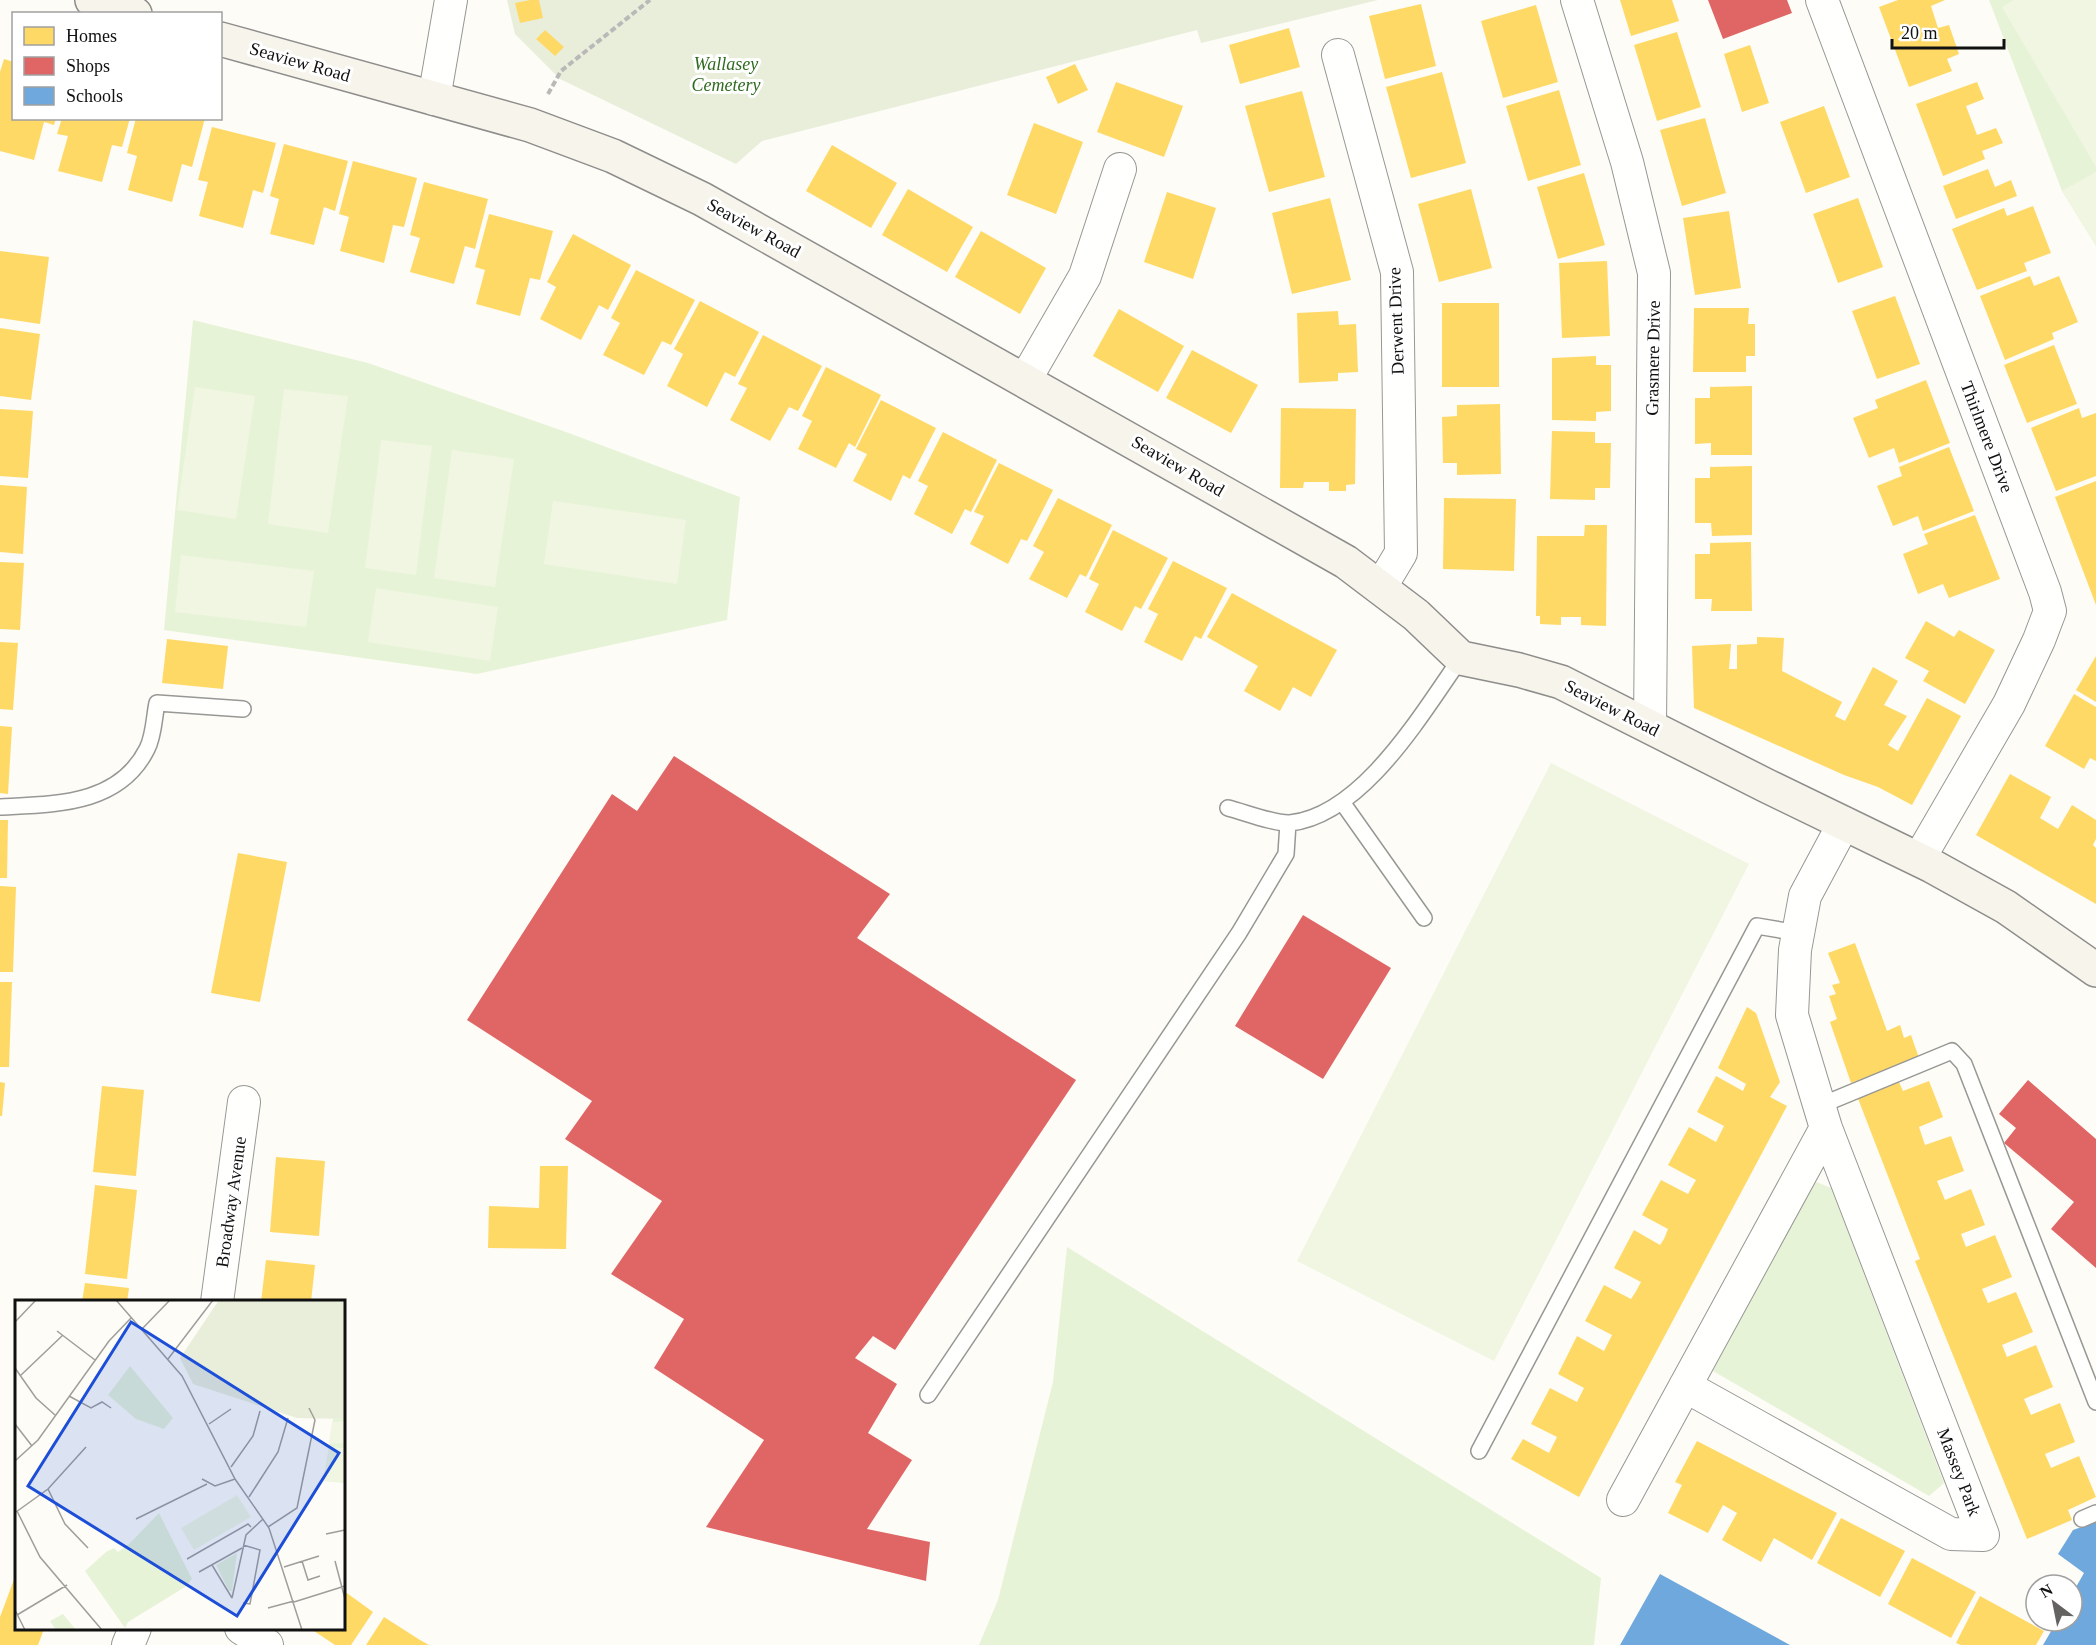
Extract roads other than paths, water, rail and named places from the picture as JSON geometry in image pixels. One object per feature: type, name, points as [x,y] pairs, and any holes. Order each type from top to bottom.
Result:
[{"type":"street","points":[[434,99],[451,0]]},
{"type":"street","name":"Grasmere Drive","points":[[1577,0],[1627,162],[1654,273],[1650,727]]},
{"type":"street","name":"Thirlmere Drive","points":[[1822,0],[2045,592],[2050,611],[2009,704],[1919,859]]},
{"type":"street","name":"Seaview Road","points":[[222,40],[530,125],[613,156],[702,200],[1346,562],[1416,615],[1461,658],[1519,670],[1561,682],[1919,859],[2006,907],[2096,970]]},
{"type":"street","name":"Derwent Drive","points":[[1338,55],[1397,272],[1401,553],[1380,588]]},
{"type":"street","points":[[1025,380],[1085,276],[1119,169]]},
{"type":"street","name":"Massey Park","points":[[1685,1386],[1951,1534],[1983,1535],[1822,1117],[1792,1015],[1795,950],[1805,896],[1844,823]]},
{"type":"street","name":"Broadway Avenue","points":[[217,1300],[244,1102]]},
{"type":"street","points":[[1623,1500],[1685,1386],[1822,1117]]},
{"type":"street","points":[[128,1645],[135,1630]]},
{"type":"street","points":[[243,1630],[267,1645]]},
{"type":"lane","points":[[1228,808],[1288,823],[1314,817],[1350,797],[1395,749],[1461,658]]},
{"type":"lane","points":[[0,807],[99,796],[132,774],[148,747],[157,703],[243,709]]},
{"type":"lane","points":[[1342,802],[1424,918]]},
{"type":"lane","points":[[928,1395],[1239,933],[1286,854],[1288,823]]},
{"type":"lane","points":[[1479,1451],[1757,926],[1798,933]]},
{"type":"lane","points":[[1822,1117],[1952,1051],[1964,1065],[2096,1402]]},
{"type":"park label","name":"Wallasey Cemetery","points":[[726,74]]}]
